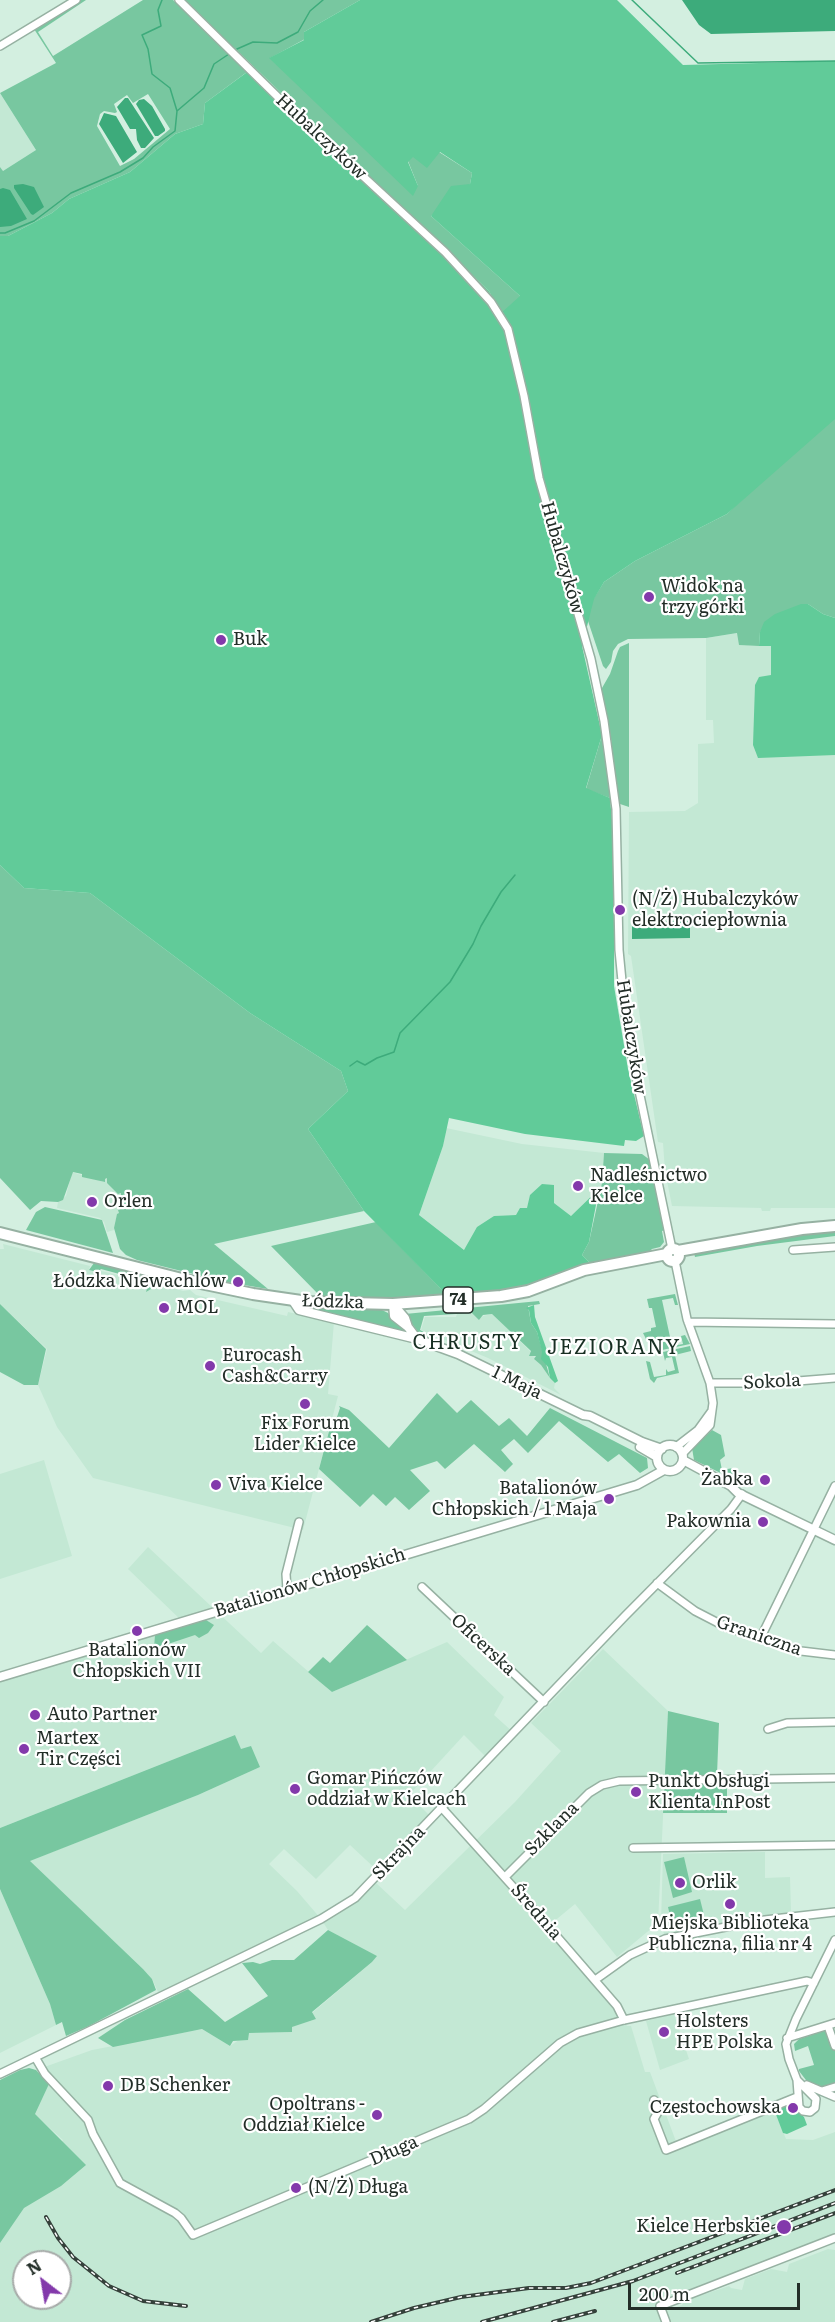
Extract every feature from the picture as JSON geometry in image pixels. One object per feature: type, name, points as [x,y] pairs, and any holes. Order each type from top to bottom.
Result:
[{"type":"main road","name":"Łódzka","points":[[0,1233],[186,1280],[293,1301],[393,1304],[467,1300],[523,1292],[584,1270],[802,1229],[835,1226]]},
{"type":"street","points":[[0,46],[76,0]]},
{"type":"street","name":"Hubalczyków","points":[[179,0],[287,106],[445,252],[491,302],[508,329],[524,396],[539,478],[591,659],[604,721],[616,810],[619,950],[632,1057],[688,1322],[710,1383],[713,1407],[680,1457]]},
{"type":"street","points":[[793,1250],[835,1247]]},
{"type":"street","name":"1 Maja","points":[[293,1301],[299,1310],[417,1339],[472,1360],[583,1415],[660,1459]]},
{"type":"street","points":[[393,1304],[394,1316],[408,1327],[417,1339]]},
{"type":"street","points":[[688,1322],[835,1324]]},
{"type":"street","name":"Sokola","points":[[710,1383],[772,1383],[835,1378]]},
{"type":"street","points":[[680,1457],[672,1471],[660,1459],[669,1446],[680,1457],[684,1468],[835,1540]]},
{"type":"street","name":"Batalionów Chłopskich","points":[[0,1677],[637,1485],[660,1459]]},
{"type":"street","points":[[760,1640],[835,1486]]},
{"type":"street","name":"Skrajna","points":[[0,2074],[332,1914],[368,1886],[657,1583],[731,1509],[740,1493]]},
{"type":"street","points":[[287,1590],[288,1562],[299,1522]]},
{"type":"street","name":"Graniczna","points":[[657,1583],[710,1619],[760,1640],[810,1653],[835,1655]]},
{"type":"street","name":"Oficerska","points":[[422,1587],[544,1702]]},
{"type":"street","points":[[768,1729],[787,1723],[835,1722]]},
{"type":"street","name":"Szklana","points":[[505,1877],[589,1792],[602,1785],[619,1781],[835,1778]]},
{"type":"street","name":"Średnia","points":[[442,1808],[620,2009],[624,2020]]},
{"type":"street","points":[[633,1848],[835,1845]]},
{"type":"street","points":[[595,1980],[630,1955],[665,1939],[756,1921],[835,1912]]},
{"type":"street","points":[[797,2080],[813,2095],[816,2102],[815,2108],[810,2112],[803,2111],[799,2107],[797,2080],[787,2054],[787,2038],[835,1940]]},
{"type":"street","name":"Długa","points":[[35,2057],[45,2074],[88,2120],[93,2134],[120,2182],[179,2216],[193,2235],[462,2123],[484,2109],[567,2038],[588,2029],[807,1981],[814,1983]]},
{"type":"street","points":[[787,2038],[831,2024],[835,2046]]},
{"type":"street","points":[[797,2080],[835,2097]]},
{"type":"street","points":[[822,2091],[835,2086]]},
{"type":"street","points":[[654,2100],[658,2112],[654,2119],[666,2150],[797,2097]]},
{"type":"street","points":[[666,2322],[660,2306],[835,2238]]},
{"type":"shaded area","points":[[80,0],[86,0],[38,32],[53,56],[143,0],[173,0],[247,72],[205,103],[203,124],[175,134],[130,172],[69,199],[52,213],[8,236],[0,236],[0,167],[3,171],[36,150],[0,93],[56,63],[34,29]],"holes":[[[148,94],[170,129],[134,159],[120,166],[97,126],[100,114],[104,111],[117,112],[114,104],[127,95],[133,103]]]},
{"type":"shaded area","points":[[184,0],[360,0],[304,32],[305,39],[270,58],[418,186],[408,161],[413,156],[439,152],[472,173],[470,184],[431,216],[520,296],[594,598],[604,582],[635,561],[727,514],[835,407],[835,618],[823,614],[808,604],[760,632],[759,646],[739,645],[737,633],[706,638],[628,639],[618,644],[606,669],[588,621],[507,327],[489,291]]},
{"type":"shaded area","points":[[360,0],[617,0],[683,65],[835,61],[835,419],[727,514],[635,561],[604,582],[594,599],[582,646],[602,735],[586,788],[610,798],[614,843],[614,986],[628,1069],[644,1136],[636,1141],[625,1140],[624,1146],[525,1134],[449,1118],[443,1146],[419,1215],[464,1250],[477,1227],[494,1216],[516,1215],[520,1208],[527,1208],[530,1195],[542,1184],[554,1185],[554,1203],[571,1216],[599,1189],[589,1242],[582,1255],[591,1264],[547,1282],[510,1290],[449,1297],[364,1211],[308,1129],[348,1091],[341,1071],[250,1013],[90,893],[24,888],[0,865],[0,236],[8,236],[52,213],[69,199],[130,172],[175,134],[203,124],[205,103],[254,67],[489,291],[500,314],[520,296],[431,216],[451,186],[470,184],[472,173],[440,152],[427,168],[413,157],[408,162],[418,186],[413,196],[269,58],[304,40],[304,32]]},
{"type":"shaded area","points":[[682,0],[835,0],[835,31],[711,34],[699,25]]},
{"type":"shaded area","points":[[0,93],[36,150],[3,171],[0,167]]},
{"type":"shaded area","points":[[125,98],[128,98],[154,138],[145,148],[141,148],[137,140],[136,129],[130,129],[117,107]]},
{"type":"shaded area","points":[[144,99],[152,106],[165,129],[158,136],[155,136],[136,104],[139,100]]},
{"type":"shaded area","points":[[104,113],[116,116],[137,152],[123,163],[99,124]]},
{"type":"shaded area","points":[[23,184],[34,187],[44,207],[33,215],[14,188],[14,185]]},
{"type":"shaded area","points":[[0,189],[10,190],[27,219],[11,226],[0,227]]},
{"type":"shaded area","points":[[801,604],[808,604],[823,614],[835,618],[835,755],[758,758],[753,745],[755,685],[759,677],[771,675],[771,646],[759,646],[760,632],[764,622],[775,614]]},
{"type":"shaded area","points":[[835,625],[835,1208],[771,1208],[770,1211],[762,1211],[761,1208],[672,1206],[665,1171],[663,1143],[658,1142],[631,956],[628,954],[629,812],[685,811],[698,803],[698,744],[714,743],[713,720],[706,720],[706,638],[738,633],[740,645],[770,646]]},
{"type":"shaded area","points":[[629,643],[629,807],[617,803],[611,739],[602,688],[620,647]]},
{"type":"shaded area","points":[[602,735],[606,757],[610,798],[586,789]]},
{"type":"shaded area","points":[[0,865],[24,888],[90,893],[250,1013],[341,1071],[348,1091],[308,1129],[364,1211],[214,1244],[268,1289],[226,1282],[137,1260],[126,1255],[120,1249],[114,1228],[118,1210],[123,1208],[126,1197],[121,1196],[121,1193],[118,1194],[107,1183],[107,1178],[105,1182],[82,1177],[82,1174],[73,1172],[63,1200],[41,1201],[30,1210],[0,1178]]},
{"type":"shaded area","points":[[690,921],[690,938],[632,939],[632,922]]},
{"type":"shaded area","points":[[446,1128],[522,1144],[604,1153],[602,1184],[591,1199],[571,1216],[554,1203],[527,1209],[517,1215],[494,1216],[464,1250],[419,1215],[443,1146]]},
{"type":"shaded area","points":[[604,1153],[642,1154],[650,1160],[665,1230],[662,1231],[664,1242],[660,1247],[650,1251],[591,1264],[582,1255],[589,1242],[602,1183]]},
{"type":"shaded area","name":"Orlen","points":[[72,1172],[104,1182],[107,1178],[108,1183],[116,1192],[126,1197],[123,1209],[117,1215],[114,1230],[107,1232],[100,1218],[57,1208],[58,1202],[66,1196]]},
{"type":"shaded area","points":[[45,1207],[102,1220],[113,1253],[26,1230],[36,1212]]},
{"type":"shaded area","points":[[376,1222],[449,1297],[322,1298],[271,1246]]},
{"type":"shaded area","points":[[835,1229],[835,1236],[695,1257],[694,1253],[806,1232]]},
{"type":"shaded area","points":[[3,1244],[90,1266],[89,1270],[97,1272],[101,1269],[101,1271],[149,1282],[147,1291],[151,1285],[150,1282],[156,1279],[163,1285],[183,1291],[190,1290],[196,1295],[287,1316],[288,1312],[334,1322],[328,1394],[338,1396],[303,1530],[93,1478],[57,1427],[38,1385],[47,1349],[0,1304],[0,1249],[4,1249]]},
{"type":"shaded area","points":[[94,1263],[131,1271],[149,1281],[151,1289],[146,1292],[149,1282],[101,1269],[97,1272],[89,1270]]},
{"type":"shaded area","points":[[675,1294],[678,1305],[675,1305],[673,1298],[662,1300],[672,1346],[683,1344],[681,1336],[685,1335],[690,1344],[662,1350],[661,1348],[653,1349],[651,1341],[647,1341],[643,1333],[656,1327],[652,1308],[649,1308],[647,1299]]},
{"type":"shaded area","points":[[539,1301],[540,1304],[528,1306],[531,1323],[537,1332],[550,1378],[534,1359],[536,1356],[529,1356],[531,1351],[492,1314],[483,1315],[479,1320],[472,1313],[424,1316],[420,1330],[434,1337],[428,1339],[418,1332],[405,1314]]},
{"type":"shaded area","points":[[0,1304],[46,1349],[38,1385],[24,1385],[0,1372]]},
{"type":"shaded area","points":[[534,1305],[535,1317],[558,1381],[555,1383],[550,1378],[548,1367],[541,1359],[542,1352],[537,1332],[531,1323],[529,1310],[526,1308]]},
{"type":"shaded area","points":[[303,1306],[380,1309],[388,1313],[407,1334]]},
{"type":"shaded area","points":[[473,1313],[479,1319],[492,1314],[504,1325],[531,1352],[529,1355],[536,1357],[534,1359],[555,1383],[554,1388],[561,1395],[488,1358],[421,1330],[425,1317],[456,1317],[457,1314]]},
{"type":"shaded area","points":[[690,1346],[691,1351],[675,1355],[679,1373],[657,1378],[654,1383],[650,1379],[646,1361],[650,1362],[654,1377],[666,1375],[666,1369],[668,1372],[675,1370],[672,1357],[666,1358],[665,1361],[663,1352]]},
{"type":"shaded area","points":[[437,1393],[457,1413],[471,1400],[499,1426],[509,1418],[527,1436],[550,1408],[647,1458],[648,1468],[640,1473],[619,1454],[608,1462],[559,1421],[528,1453],[514,1439],[501,1450],[513,1464],[505,1472],[474,1444],[445,1469],[437,1461],[410,1470],[430,1491],[409,1510],[395,1497],[386,1506],[373,1494],[360,1507],[319,1469],[332,1420],[337,1417],[339,1406],[349,1410],[389,1448]]},
{"type":"shaded area","points":[[712,1430],[721,1435],[725,1456],[720,1460],[722,1470],[733,1468],[735,1480],[694,1460],[692,1448]]},
{"type":"shaded area","points":[[44,1460],[72,1556],[0,1579],[0,1474]]},
{"type":"shaded area","points":[[148,1547],[261,1653],[273,1641],[332,1692],[447,1642],[504,1697],[494,1715],[514,1733],[486,1757],[464,1735],[409,1795],[432,1818],[381,1873],[383,1877],[376,1883],[405,1910],[515,1802],[561,1751],[531,1723],[603,1649],[668,1711],[658,1923],[617,1957],[575,1904],[546,1928],[627,2026],[631,2026],[645,2072],[650,2072],[677,2144],[773,2107],[786,2139],[813,2140],[835,2132],[835,2234],[656,2302],[663,2322],[0,2322],[0,2242],[63,2140],[34,2114],[49,2084],[36,2070],[92,2050],[202,2029],[230,2046],[249,2033],[291,2032],[291,2027],[316,2019],[312,2013],[372,1962],[376,1956],[328,1930],[321,1919],[160,1996],[152,1979],[143,1969],[29,1861],[198,1795],[260,1767],[241,1750],[235,1735],[0,1828],[0,1677],[183,1622],[128,1569]],"holes":[[[350,1845],[380,1873],[332,1914],[321,1919],[269,1864],[284,1849],[316,1879]]]},
{"type":"shaded area","points":[[206,1620],[214,1625],[208,1633],[199,1638],[195,1635],[168,1644],[164,1649],[154,1648],[155,1635]]},
{"type":"shaded area","points":[[367,1625],[407,1660],[332,1692],[308,1672],[323,1657],[330,1663]]},
{"type":"shaded area","points":[[668,1711],[719,1723],[717,1775],[727,1775],[727,1813],[663,1813]]},
{"type":"shaded area","points":[[235,1735],[241,1749],[251,1746],[260,1767],[198,1795],[30,1861],[143,1969],[152,1979],[156,1990],[66,2036],[62,2022],[56,2025],[50,2004],[0,1889],[0,1828]]},
{"type":"shaded area","points":[[765,1852],[765,1878],[790,1877],[791,1912],[664,1934],[661,1923],[663,1854]]},
{"type":"shaded area","name":"Orlik","points":[[684,1857],[692,1892],[673,1898],[664,1862]]},
{"type":"shaded area","points":[[0,1889],[50,2004],[56,2025],[0,2053]]},
{"type":"shaded area","points":[[700,1899],[704,1915],[672,1924],[668,1907]]},
{"type":"shaded area","points":[[328,1930],[377,1956],[312,2012],[316,2019],[292,2027],[292,2032],[249,2033],[248,2040],[233,2041],[230,2046],[202,2029],[113,2047],[98,2038],[125,2020],[188,1989],[225,2022],[268,1996],[242,1963],[260,1964],[272,1960],[294,1960]]},
{"type":"shaded area","points":[[674,2014],[689,2059],[660,2070],[646,2021]]},
{"type":"shaded area","points":[[827,2030],[835,2051],[835,2085],[822,2089],[809,2084],[799,2071],[799,2069],[814,2065],[808,2046],[795,2051],[794,2044],[799,2039]]},
{"type":"shaded area","points":[[29,2068],[36,2070],[49,2084],[35,2114],[86,2165],[61,2186],[24,2208],[0,2243],[0,2080]]},
{"type":"shaded area","points":[[792,2101],[807,2125],[787,2134],[783,2133],[775,2112]]},
{"type":"shaded area","points":[[828,2249],[835,2250],[835,2322],[669,2322],[662,2306],[674,2308],[682,2305],[684,2301],[729,2286],[742,2290],[745,2279],[771,2269],[787,2272],[789,2264]]},
{"type":"waterway","points":[[0,233],[34,221],[71,193],[120,172],[143,158],[153,147],[175,131],[177,111],[170,88],[152,74],[148,49],[142,35],[161,26],[158,10],[162,0]]},
{"type":"waterway","points":[[237,49],[253,42],[277,43],[298,32],[310,11],[323,0]]},
{"type":"waterway","points":[[632,0],[698,63],[835,61]]},
{"type":"waterway","points":[[177,111],[204,88],[214,64],[229,54]]},
{"type":"waterway","points":[[350,1066],[357,1061],[365,1065],[394,1052],[400,1033],[450,982],[501,892],[515,875]]},
{"type":"railway","points":[[371,2322],[414,2308],[461,2297],[529,2288],[566,2288],[591,2283],[835,2190]]},
{"type":"railway","points":[[482,2322],[633,2281],[835,2203]]},
{"type":"railway","points":[[677,2273],[835,2213]]},
{"type":"railway","points":[[46,2217],[58,2238],[73,2257],[109,2286],[143,2301],[186,2306]]},
{"type":"railway","points":[[553,2322],[595,2311]]},
{"type":"place","name":"Widok na trzy górki","points":[[649,597]]},
{"type":"place","name":"Buk","points":[[221,640]]},
{"type":"place","name":"(N/Ż) Hubalczyków elektrociepłownia","points":[[620,910]]},
{"type":"place","name":"Nadleśnictwo Kielce","points":[[578,1186]]},
{"type":"place","name":"Orlen","points":[[92,1202]]},
{"type":"place","name":"Łódzka Niewachlów","points":[[238,1282]]},
{"type":"place","name":"MOL","points":[[164,1308]]},
{"type":"place","name":"Eurocash Cash&Carry","points":[[210,1366]]},
{"type":"place","name":"Fix Forum Lider Kielce","points":[[305,1404]]},
{"type":"place","name":"Żabka","points":[[765,1480]]},
{"type":"place","name":"Viva Kielce","points":[[216,1485]]},
{"type":"place","name":"Batalionów Chłopskich / 1 Maja","points":[[609,1499]]},
{"type":"place","name":"Pakownia","points":[[763,1522]]},
{"type":"place","name":"Batalionów Chłopskich VII","points":[[137,1631]]},
{"type":"place","name":"Auto Partner","points":[[35,1715]]},
{"type":"place","name":"Martex Tir Części","points":[[24,1749]]},
{"type":"place","name":"Gomar Pińczów oddział w Kielcach","points":[[295,1789]]},
{"type":"place","name":"Punkt Obsługi Klienta InPost","points":[[636,1792]]},
{"type":"place","name":"Orlik","points":[[680,1883]]},
{"type":"place","name":"Miejska Biblioteka Publiczna, filia nr 4","points":[[730,1904]]},
{"type":"place","name":"Holsters HPE Polska","points":[[664,2032]]},
{"type":"place","name":"DB Schenker","points":[[108,2086]]},
{"type":"place","name":"Częstochowska","points":[[793,2108]]},
{"type":"place","name":"Opoltrans - Oddział Kielce","points":[[377,2115]]},
{"type":"place","name":"(N/Ż) Długa","points":[[296,2188]]},
{"type":"place","name":"Kielce Herbskie","points":[[784,2227]]},
{"type":"district","name":"CHRUSTY","points":[[468,1343]]},
{"type":"district","name":"JEZIORANY","points":[[614,1348]]}]
